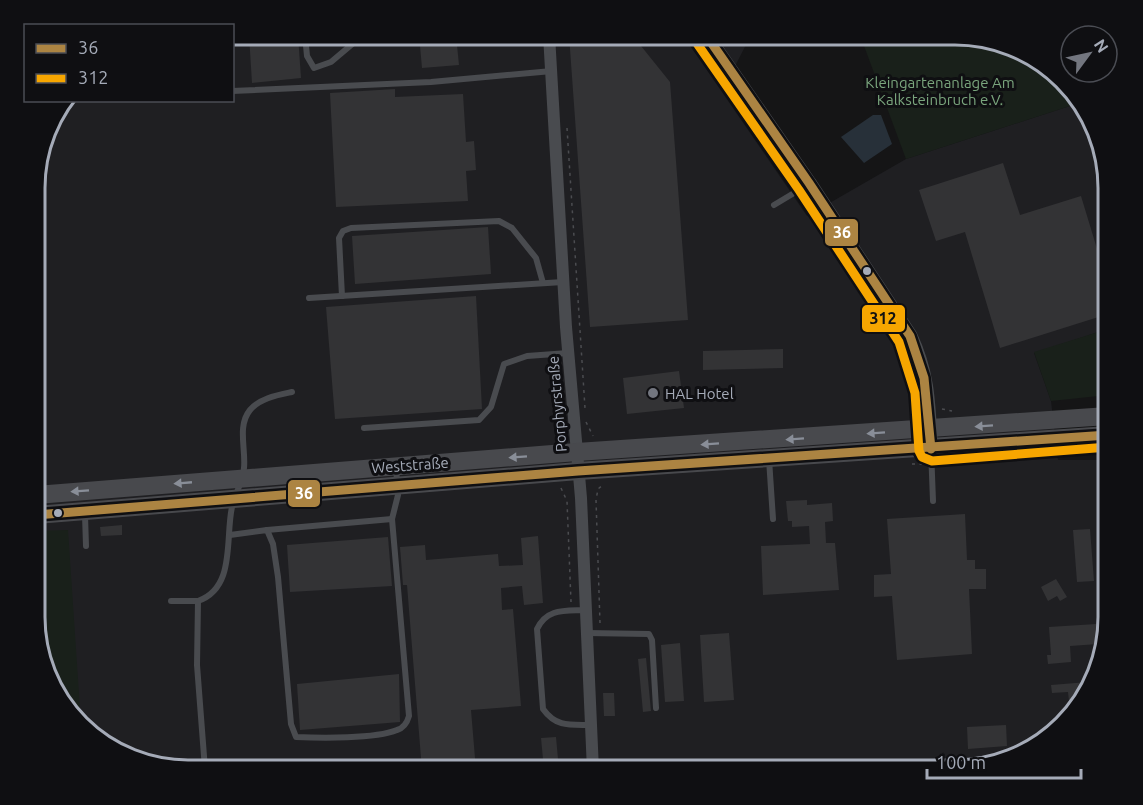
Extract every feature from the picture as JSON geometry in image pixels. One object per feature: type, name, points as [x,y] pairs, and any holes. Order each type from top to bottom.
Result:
[{"type":"main road","name":"Weststraße","points":[[45,494],[577,452],[768,441],[1098,417]]},
{"type":"main road","points":[[45,514],[235,497],[578,471],[931,449],[1098,436]]},
{"type":"street","name":"Porphyrstraße","points":[[550,45],[563,282],[577,452],[593,760]]},
{"type":"street","points":[[713,45],[809,183],[910,336],[923,364],[931,449]]},
{"type":"lane","points":[[306,45],[307,56],[314,68],[331,62],[350,45]]},
{"type":"lane","points":[[234,91],[431,82],[553,71]]},
{"type":"lane","points":[[774,205],[809,183]]},
{"type":"lane","points":[[342,296],[339,238],[343,231],[351,228],[415,223],[499,221],[512,228],[531,250],[540,269],[543,283]]},
{"type":"lane","points":[[309,298],[563,282]]},
{"type":"lane","points":[[364,428],[478,420],[491,407],[504,364],[527,356],[568,353]]},
{"type":"lane","points":[[171,601],[198,601],[208,597],[217,587],[224,573],[232,508],[244,469],[243,425],[250,410],[267,398],[292,392]]},
{"type":"lane","points":[[768,441],[772,519]]},
{"type":"lane","points":[[931,449],[933,501]]},
{"type":"lane","points":[[267,530],[273,544],[278,577],[291,724],[296,737],[380,734],[399,730],[405,726],[409,716],[392,519],[397,486],[396,466]]},
{"type":"lane","points":[[85,511],[86,546]]},
{"type":"lane","points":[[230,535],[392,519]]},
{"type":"lane","points":[[198,601],[197,665],[204,760]]},
{"type":"lane","points":[[585,610],[550,613],[537,629],[543,709],[550,718],[562,726],[591,725]]},
{"type":"lane","points":[[586,633],[649,634],[656,708]]},
{"type":"path","points":[[567,128],[586,418],[593,437]]},
{"type":"path","points":[[598,489],[596,500],[601,633]]},
{"type":"path","points":[[564,491],[567,501],[571,611]]},
{"type":"shaded area","points":[[234,45],[690,45],[807,216],[906,159],[1071,105],[1087,133],[1098,179],[1098,332],[1034,353],[1051,401],[1058,460],[1098,460],[1098,626],[1095,645],[1083,680],[1074,696],[1056,718],[1026,741],[992,755],[955,760],[179,760],[142,752],[116,741],[80,711],[56,672],[45,626],[45,188],[50,151],[64,116],[74,102],[234,102]]},
{"type":"shaded area","points":[[714,45],[746,45],[732,72]]},
{"type":"shaded area","points":[[873,115],[881,115],[892,144],[864,163],[841,137]]},
{"type":"green space","name":"Kleingartenanlage Am Kalksteinbruch e.V.","points":[[864,45],[964,45],[1001,53],[1034,69],[1049,80],[1071,105],[906,159]]},
{"type":"green space","points":[[1098,332],[1098,396],[1051,401],[1034,352]]},
{"type":"green space","points":[[68,530],[80,711],[56,672],[48,645],[45,626],[45,531]]},
{"type":"building","points":[[250,45],[299,45],[301,78],[252,83]]},
{"type":"building","points":[[420,45],[457,45],[459,65],[422,68]]},
{"type":"building","points":[[570,45],[640,45],[670,82],[688,320],[590,327]]},
{"type":"building","points":[[395,89],[395,97],[463,94],[466,142],[474,141],[476,170],[466,171],[468,201],[336,207],[330,93]]},
{"type":"building","points":[[1003,163],[1020,215],[1081,196],[1098,252],[1098,317],[1000,348],[965,232],[936,241],[919,190]]},
{"type":"building","points":[[488,227],[491,274],[355,284],[352,236]]},
{"type":"building","points":[[476,296],[482,409],[335,419],[326,307]]},
{"type":"building","points":[[783,349],[783,368],[703,370],[703,351]]},
{"type":"building","name":"HAL Hotel","points":[[679,371],[684,408],[627,414],[623,378]]},
{"type":"building","points":[[807,500],[807,505],[832,503],[833,521],[825,522],[826,543],[835,543],[839,590],[763,595],[761,546],[810,544],[809,526],[792,527],[792,521],[788,521],[786,501]]},
{"type":"building","points":[[965,514],[967,560],[975,560],[975,569],[986,569],[986,589],[969,589],[972,654],[897,660],[892,596],[874,597],[874,575],[891,574],[887,519]]},
{"type":"building","points":[[122,525],[122,535],[101,536],[100,527]]},
{"type":"building","points":[[1090,529],[1094,581],[1077,582],[1073,530]]},
{"type":"building","points":[[538,536],[543,603],[524,605],[522,586],[501,588],[502,610],[513,609],[521,706],[471,710],[475,760],[421,760],[407,585],[403,585],[400,547],[425,545],[426,560],[498,554],[499,566],[523,565],[521,538]]},
{"type":"building","points":[[388,537],[392,586],[290,592],[287,545]]},
{"type":"building","points":[[1056,579],[1067,597],[1060,601],[1057,596],[1048,601],[1041,587]]},
{"type":"building","points":[[1096,624],[1095,644],[1070,646],[1071,662],[1048,664],[1047,655],[1051,655],[1049,627]]},
{"type":"building","points":[[729,633],[734,700],[704,702],[700,635]]},
{"type":"building","points":[[680,643],[684,701],[665,702],[661,645]]},
{"type":"building","points":[[646,658],[651,711],[643,712],[638,659]]},
{"type":"building","points":[[399,674],[400,722],[300,730],[297,684]]},
{"type":"building","points":[[1082,683],[1069,702],[1068,692],[1052,693],[1051,685]]},
{"type":"building","points":[[603,693],[614,693],[615,716],[604,716]]},
{"type":"building","points":[[1006,725],[1007,746],[968,749],[967,727]]},
{"type":"building","points":[[556,737],[558,760],[543,760],[541,738]]},
{"type":"transit line","name":"312","points":[[698,45],[799,190],[899,342],[915,393],[919,451],[922,457],[932,461],[1098,448]]},
{"type":"transit line","name":"36","points":[[713,45],[809,183],[910,336],[924,378],[931,449]]},
{"type":"transit line","name":"36","points":[[45,514],[578,471],[1098,436]]},
{"type":"place","name":"HAL Hotel","points":[[653,393]]}]
